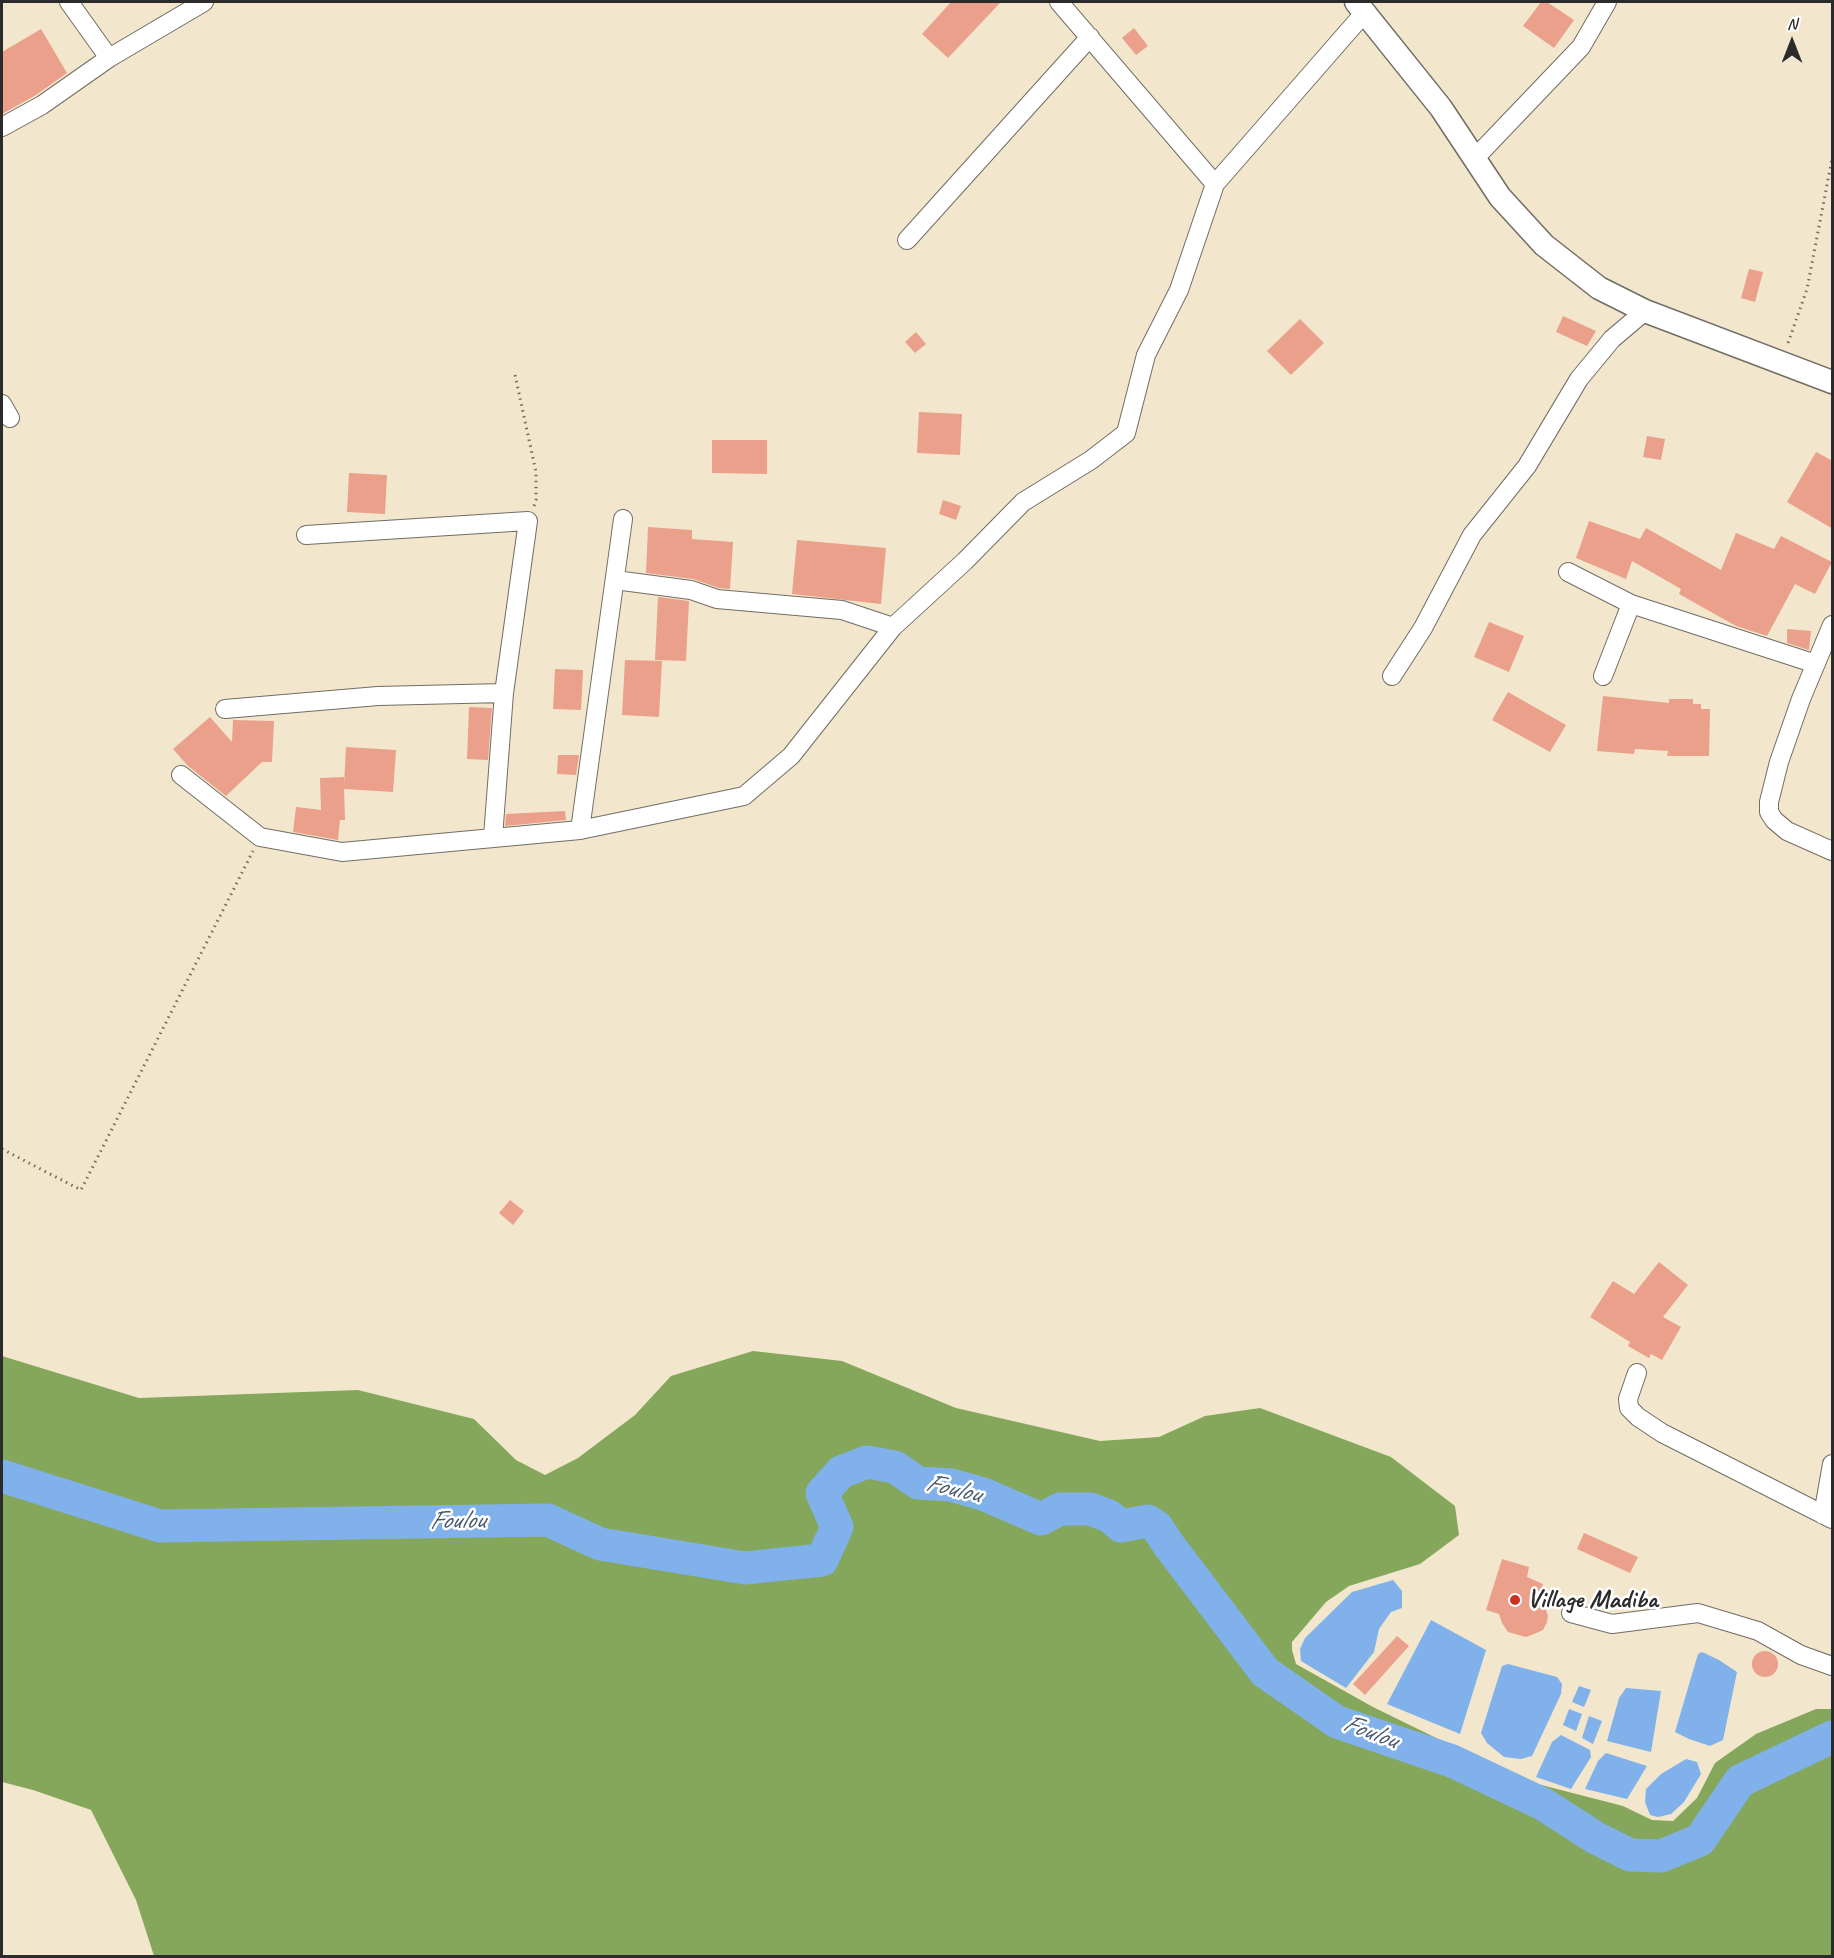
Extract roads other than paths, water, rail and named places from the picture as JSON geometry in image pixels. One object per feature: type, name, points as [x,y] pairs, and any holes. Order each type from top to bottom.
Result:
[{"type":"street","points":[[69,2],[109,58]]},
{"type":"street","points":[[2,127],[42,105],[109,58],[204,2]]},
{"type":"street","points":[[1059,2],[1215,184]]},
{"type":"street","points":[[1475,159],[1581,47],[1606,2]]},
{"type":"street","points":[[181,775],[260,837],[342,852],[580,830],[744,796],[791,756],[893,627],[965,561],[1023,502],[1091,460],[1126,433],[1146,355],[1179,290],[1215,184],[1361,6],[1441,108],[1500,197],[1544,245],[1599,288],[1645,310],[1833,382]]},
{"type":"street","points":[[907,240],[1090,37]]},
{"type":"street","points":[[1392,675],[1423,627],[1472,536],[1527,466],[1579,379],[1612,339],[1645,310]]},
{"type":"street","points":[[580,830],[623,519]]},
{"type":"street","points":[[306,536],[528,521],[504,693],[493,837]]},
{"type":"street","points":[[1568,572],[1631,604],[1816,664]]},
{"type":"street","points":[[615,580],[691,590],[717,598],[842,610],[893,627]]},
{"type":"street","points":[[1603,676],[1631,604]]},
{"type":"street","points":[[1833,625],[1801,699],[1768,802],[1769,812],[1774,820],[1787,831],[1833,851]]},
{"type":"street","points":[[225,709],[378,696],[504,693]]},
{"type":"street","points":[[1637,1372],[1628,1399],[1629,1408],[1638,1417],[1662,1433],[1828,1517],[1833,1464]]},
{"type":"street","points":[[1571,1613],[1612,1624],[1698,1613],[1758,1631],[1801,1655],[1833,1666]]},
{"type":"water","points":[[1393,1580],[1402,1591],[1402,1608],[1391,1612],[1379,1629],[1374,1652],[1346,1688],[1301,1661],[1300,1649],[1305,1638],[1352,1592]]},
{"type":"water","points":[[1431,1620],[1486,1650],[1460,1734],[1387,1704]]},
{"type":"water","points":[[1702,1652],[1737,1672],[1723,1740],[1710,1746],[1675,1732],[1698,1654]]},
{"type":"water","points":[[1508,1664],[1557,1677],[1562,1684],[1561,1694],[1532,1756],[1521,1759],[1504,1757],[1487,1743],[1481,1733],[1502,1666]]},
{"type":"water","points":[[1579,1686],[1591,1690],[1584,1707],[1572,1702]]},
{"type":"water","points":[[1626,1688],[1661,1691],[1651,1752],[1607,1741],[1619,1698]]},
{"type":"water","points":[[1569,1709],[1582,1714],[1576,1731],[1563,1725]]},
{"type":"water","points":[[1589,1716],[1602,1721],[1593,1744],[1582,1738]]},
{"type":"water","points":[[1561,1735],[1590,1750],[1591,1757],[1571,1789],[1536,1777],[1552,1742]]},
{"type":"water","points":[[1606,1753],[1647,1766],[1627,1799],[1585,1789],[1598,1761]]},
{"type":"water","points":[[1686,1759],[1697,1762],[1701,1774],[1684,1802],[1671,1814],[1658,1817],[1650,1815],[1645,1802],[1646,1789],[1661,1774]]},
{"type":"waterway","name":"Foulou","points":[[2,1476],[160,1526],[548,1520],[600,1544],[745,1568],[822,1560],[837,1527],[822,1493],[841,1472],[867,1462],[895,1467],[918,1483],[951,1485],[983,1494],[1041,1519],[1060,1509],[1090,1509],[1109,1516],[1121,1526],[1148,1521],[1157,1527],[1265,1672],[1337,1722],[1452,1761],[1543,1804],[1596,1838],[1630,1855],[1661,1856],[1700,1840],[1740,1781],[1832,1737]]},
{"type":"place","name":"Village Madiba","points":[[1515,1600]]}]
